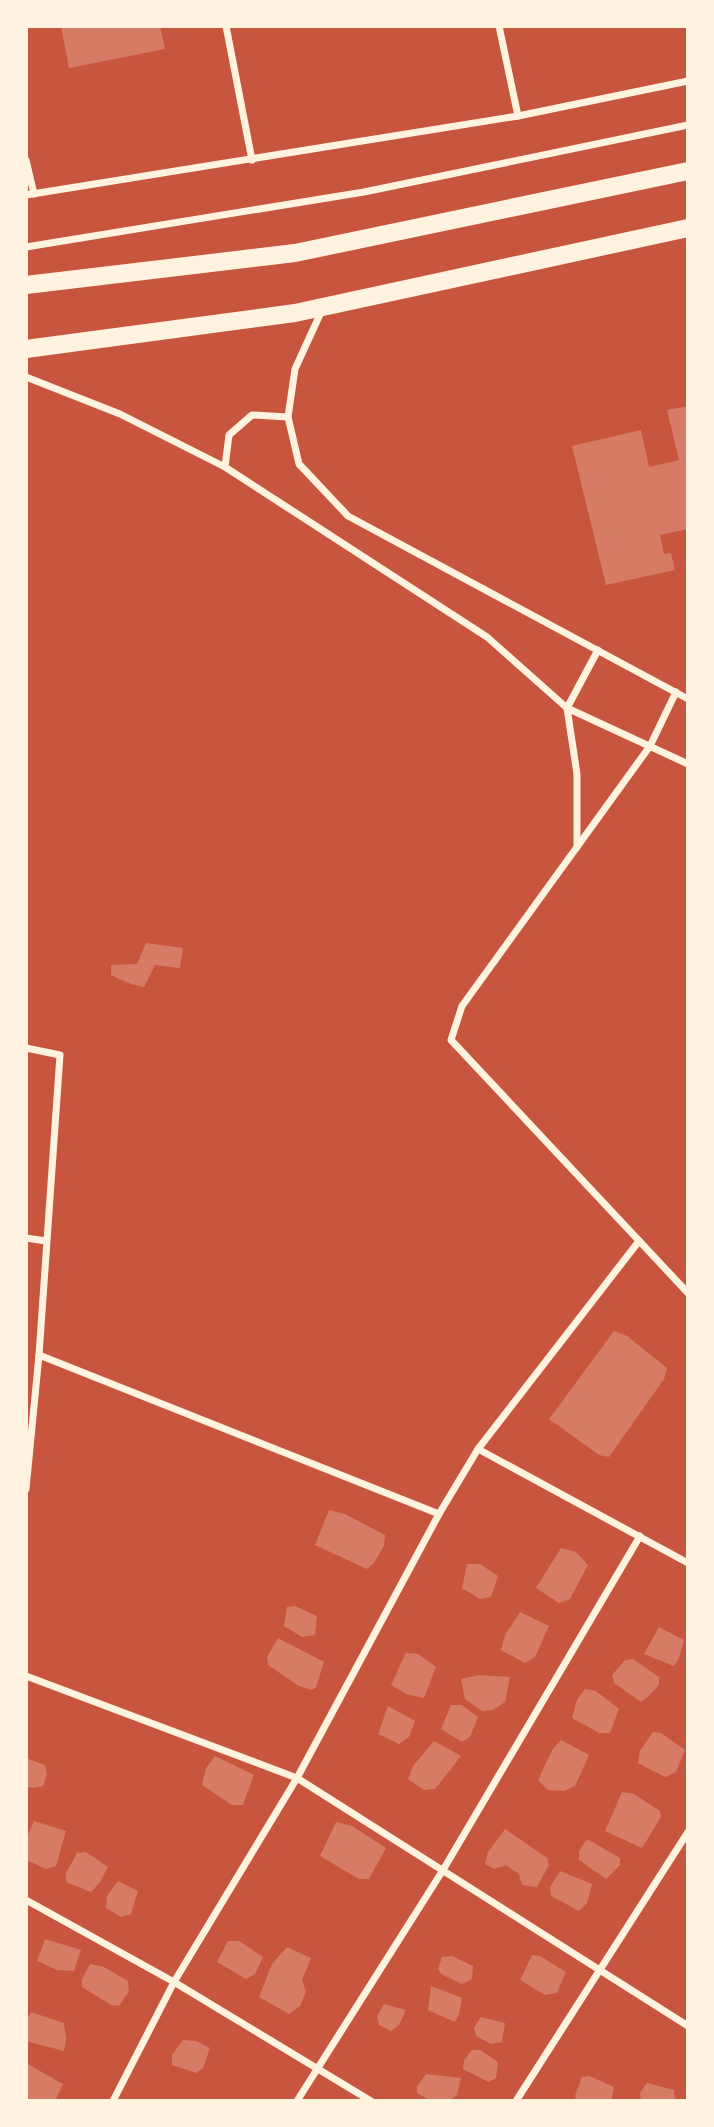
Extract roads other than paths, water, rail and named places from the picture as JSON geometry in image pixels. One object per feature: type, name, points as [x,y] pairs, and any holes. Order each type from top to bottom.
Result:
[{"type":"highway","points":[[26,285],[295,253],[688,172]]},
{"type":"highway","points":[[26,349],[324,308],[688,228]]},
{"type":"street","points":[[226,26],[252,160]]},
{"type":"street","points":[[499,26],[518,116]]},
{"type":"street","points":[[26,159],[30,194],[518,116],[688,81]]},
{"type":"street","points":[[26,247],[365,192],[688,125]]},
{"type":"street","points":[[324,308],[295,369],[288,417],[299,464],[348,516],[688,699]]},
{"type":"street","points":[[26,377],[120,414],[225,467],[487,637],[567,708],[688,764]]},
{"type":"street","points":[[225,467],[229,435],[252,415],[288,417]]},
{"type":"street","points":[[577,848],[576,774],[567,708],[598,650]]},
{"type":"street","points":[[676,692],[650,746],[462,1006],[452,1041],[688,1293]]},
{"type":"street","points":[[26,1048],[60,1055],[39,1355],[26,1489]]},
{"type":"street","points":[[26,1238],[46,1241]]},
{"type":"street","points":[[113,2101],[174,1982],[297,1778],[439,1514],[478,1449],[639,1241]]},
{"type":"street","points":[[39,1355],[439,1514]]},
{"type":"street","points":[[478,1449],[688,1563]]},
{"type":"street","points":[[297,2101],[443,1871],[640,1536]]},
{"type":"street","points":[[26,1676],[297,1778],[688,2026]]},
{"type":"street","points":[[516,2101],[688,1832]]},
{"type":"street","points":[[26,1900],[174,1982],[371,2101]]}]
